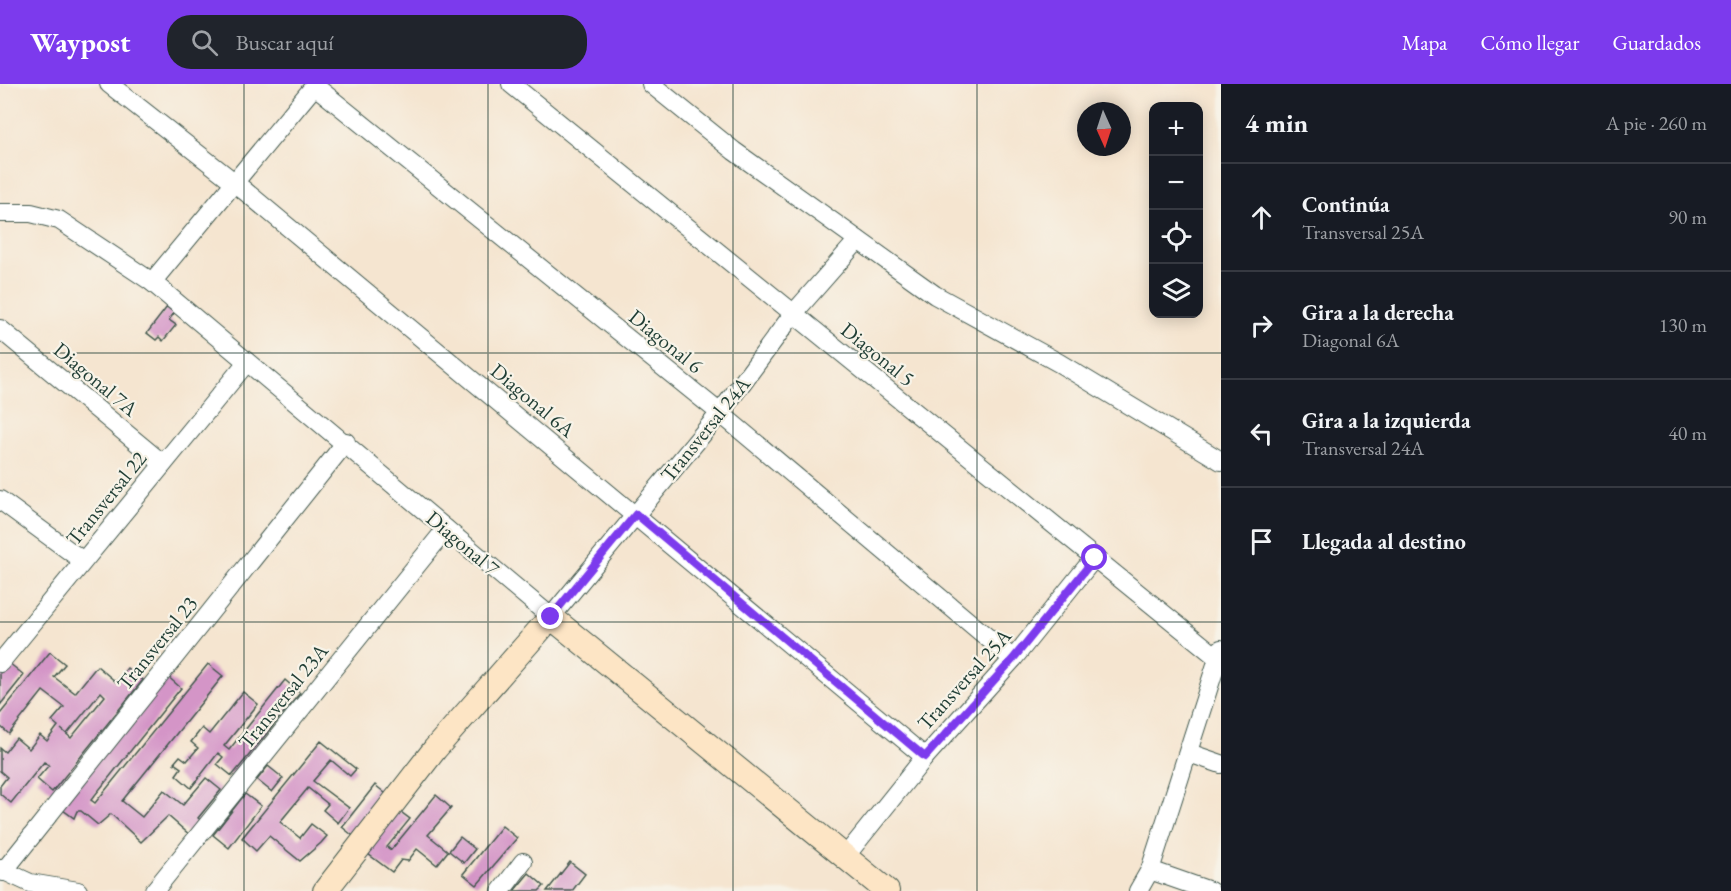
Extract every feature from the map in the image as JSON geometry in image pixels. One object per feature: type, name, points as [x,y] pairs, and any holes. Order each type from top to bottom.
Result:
[{"type":"street","name":"Diagonal 6A","points":[[109,84],[234,182],[636,514],[925,757]]},
{"type":"street","name":"Diagonal 5","points":[[512,84],[1095,558],[1219,653]]},
{"type":"street","points":[[651,84],[734,151],[934,295],[1059,363],[1221,461]]},
{"type":"street","points":[[152,282],[315,85]]},
{"type":"street","name":"Diagonal 6","points":[[315,85],[720,413],[1013,659]]},
{"type":"street","name":"Diagonal 7","points":[[0,213],[31,213],[59,220],[152,282],[551,617],[886,891]]},
{"type":"street","name":"Transversal 24A","points":[[551,617],[720,413],[794,314],[858,240]]},
{"type":"street","name":"Diagonal 7A","points":[[0,329],[163,464]]},
{"type":"street","name":"Transversal 22","points":[[0,663],[247,362]]},
{"type":"street","name":"Transversal 23","points":[[2,871],[345,442]]},
{"type":"street","points":[[0,500],[83,561]]},
{"type":"street","name":"Transversal 23A","points":[[154,891],[446,529]]},
{"type":"street","name":"Transversal 25A","points":[[844,858],[925,757],[1013,659],[1095,558]]},
{"type":"street","points":[[325,891],[435,749],[551,617]]},
{"type":"street","points":[[1138,891],[1150,870],[1219,653]]},
{"type":"street","points":[[1189,753],[1221,764]]},
{"type":"street","points":[[501,891],[523,862]]},
{"type":"street","points":[[1150,870],[1210,891]]},
{"type":"street","points":[[2,871],[30,883],[78,891]]},
{"type":"building","points":[[167,307],[174,313],[169,320],[176,325],[163,341],[159,337],[156,340],[147,333]]},
{"type":"building","points":[[50,652],[65,664],[54,677],[75,693],[97,666],[116,682],[127,668],[143,680],[52,792],[37,779],[49,765],[44,762],[11,803],[0,794],[0,786],[7,777],[0,771],[0,748],[5,752],[16,738],[29,749],[40,735],[47,741],[58,726],[52,721],[64,707],[43,691],[9,734],[0,726],[0,714]],"holes":[[[101,692],[105,696],[71,738],[61,729],[67,734]]]},
{"type":"building","points":[[9,663],[24,675],[0,705],[0,674]]},
{"type":"building","points":[[208,664],[223,676],[122,801],[142,817],[164,790],[183,805],[206,778],[221,790],[198,818],[204,823],[191,836],[168,816],[141,842],[111,814],[98,825],[81,811],[77,811],[74,818],[59,807],[166,675],[181,688],[91,800],[95,803]]},
{"type":"building","points":[[285,680],[300,693],[232,776],[217,764],[223,757],[218,753],[191,788],[176,775],[181,768],[174,763],[180,756],[187,761],[198,748],[191,742],[202,728],[209,734],[243,692],[258,704],[224,746],[229,750]]},
{"type":"building","points":[[321,741],[356,769],[350,776],[331,760],[313,781],[349,808],[338,823],[323,810],[328,804],[308,788],[280,822],[300,838],[311,824],[327,836],[300,861],[269,836],[256,851],[242,838]]},
{"type":"building","points":[[268,766],[283,778],[272,792],[257,780]]},
{"type":"building","points":[[375,785],[390,797],[357,839],[342,827]]},
{"type":"building","points":[[245,794],[261,806],[229,848],[213,835]]},
{"type":"building","points":[[436,795],[451,808],[428,835],[448,851],[437,865],[417,849],[408,861],[401,860],[392,872],[360,848],[394,807],[410,819],[387,847],[391,850]]},
{"type":"building","points":[[502,826],[517,838],[477,885],[463,874]]},
{"type":"building","points":[[460,837],[475,849],[464,863],[449,851]]},
{"type":"building","points":[[570,862],[585,874],[572,891],[547,891]]},
{"type":"building","points":[[529,873],[544,886],[539,891],[514,891]]},
{"type":"route","points":[[551,617],[636,514],[925,757],[1013,659],[1095,558]]}]
